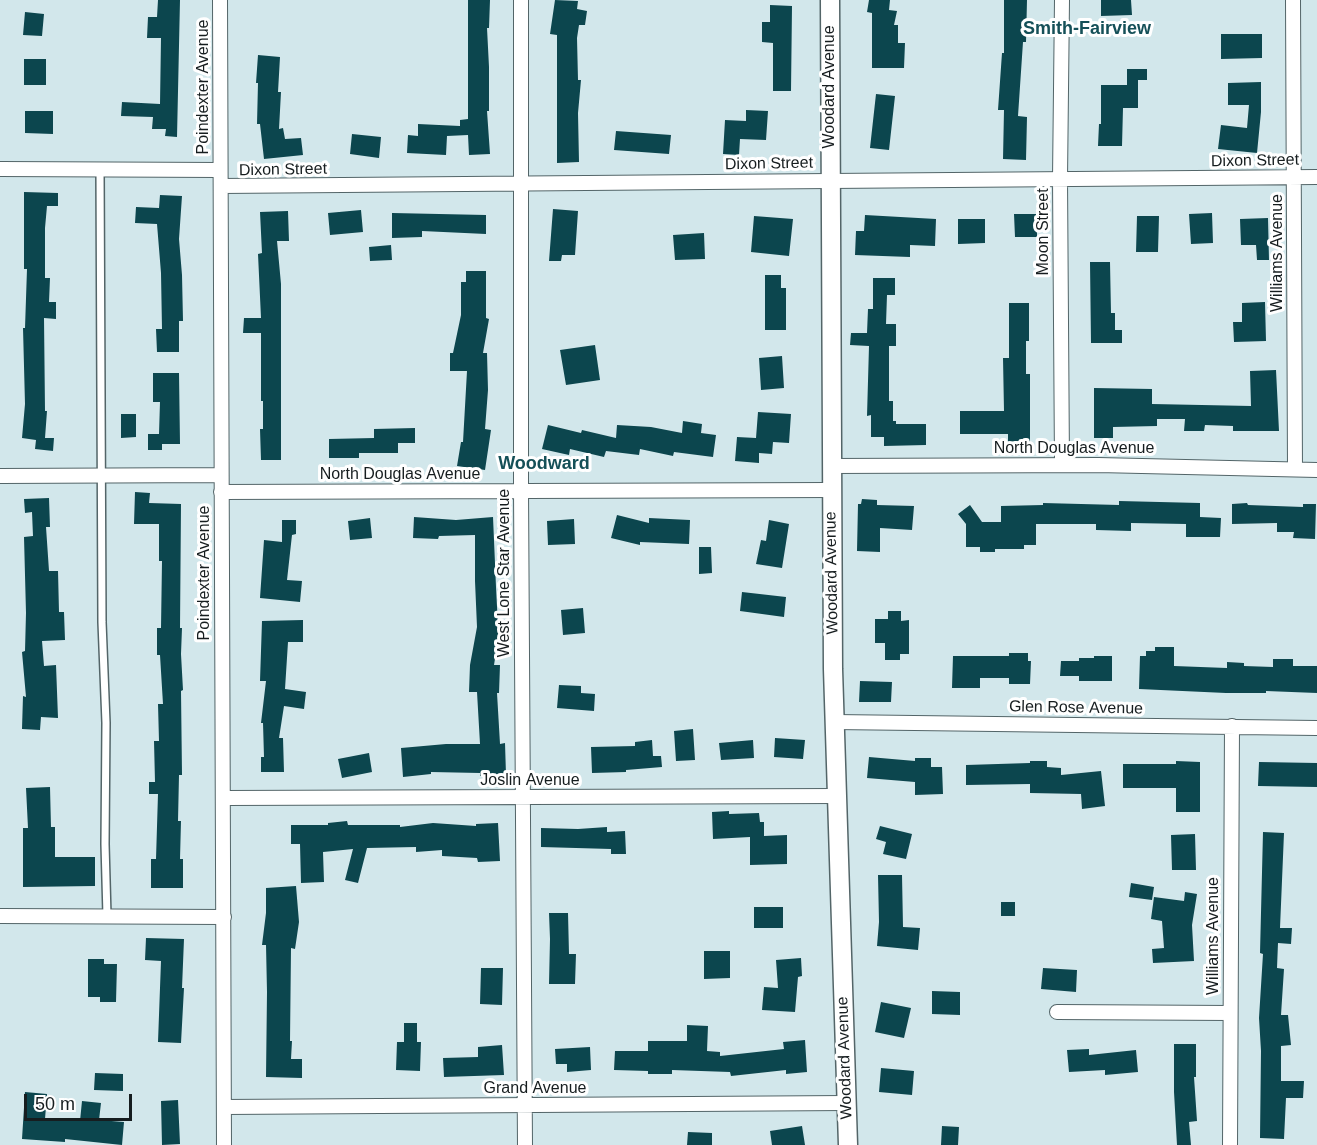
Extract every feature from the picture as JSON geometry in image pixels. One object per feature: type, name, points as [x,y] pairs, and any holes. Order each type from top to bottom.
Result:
[{"type":"street","name":"Poindexter Avenue","points":[[220,0],[224,1145]]},
{"type":"street","name":"West Lone Star Avenue","points":[[521,0],[525,1145]]},
{"type":"street","name":"Woodard Avenue","points":[[830,0],[834,722],[848,1145]]},
{"type":"street","name":"Moon Street","points":[[1062,0],[1060,179],[1062,465]]},
{"type":"street","name":"Williams Avenue","points":[[1293,0],[1295,469]]},
{"type":"street","name":"Dixon Street","points":[[0,169],[220,170]]},
{"type":"street","name":"Dixon Street","points":[[220,186],[1317,177]]},
{"type":"street","name":"North Douglas Avenue","points":[[832,466],[1062,465],[1317,470]]},
{"type":"street","points":[[0,476],[221,475]]},
{"type":"street","name":"North Douglas Avenue","points":[[221,492],[831,490]]},
{"type":"street","name":"Glen Rose Avenue","points":[[834,722],[1317,728]]},
{"type":"street","name":"Williams Avenue","points":[[1230,1145],[1232,726]]},
{"type":"street","name":"Joslin Avenue","points":[[224,798],[837,796]]},
{"type":"street","points":[[0,916],[224,917]]},
{"type":"street","points":[[1057,1012],[1230,1013]]},
{"type":"street","name":"Grand Avenue","points":[[224,1107],[847,1103]]},
{"type":"lane","points":[[100,168],[102,622],[106,723],[107,916]]},
{"type":"building","points":[[158,0],[180,0],[177,137],[165,136],[166,129],[152,129],[153,117],[121,116],[122,102],[160,104],[161,38],[147,38],[148,17],[157,17]]},
{"type":"building","points":[[468,0],[490,0],[489,28],[487,28],[489,111],[487,111],[490,154],[469,155],[468,135],[447,136],[446,155],[407,153],[408,135],[418,136],[418,124],[460,126],[460,120],[468,119]]},
{"type":"building","points":[[555,0],[578,1],[577,9],[587,11],[585,25],[579,25],[577,38],[578,80],[581,80],[578,113],[579,162],[557,163],[557,35],[550,34]]},
{"type":"building","points":[[869,0],[890,0],[889,10],[897,11],[894,25],[898,25],[898,43],[905,43],[904,68],[872,68],[872,13],[867,12]]},
{"type":"building","points":[[1004,0],[1027,0],[1026,42],[1023,42],[1018,116],[1027,117],[1026,160],[1003,159],[1004,110],[998,110],[1002,53],[1004,53]]},
{"type":"building","points":[[1101,0],[1131,0],[1132,15],[1101,16]]},
{"type":"building","points":[[770,5],[792,6],[791,91],[773,91],[773,43],[762,42],[762,22],[770,22]]},
{"type":"building","points":[[25,12],[44,14],[42,36],[23,35]]},
{"type":"building","points":[[1221,34],[1262,34],[1262,58],[1221,59]]},
{"type":"building","points":[[258,55],[280,57],[279,129],[283,128],[285,139],[301,138],[303,155],[264,159],[260,124],[257,124]]},
{"type":"building","points":[[24,59],[46,59],[46,85],[24,85]]},
{"type":"building","points":[[1127,69],[1147,69],[1147,80],[1138,80],[1138,108],[1123,108],[1122,146],[1098,146],[1099,124],[1101,124],[1101,85],[1127,85]]},
{"type":"building","points":[[1261,82],[1257,153],[1218,149],[1221,125],[1247,128],[1249,105],[1228,105],[1228,83]]},
{"type":"building","points":[[876,94],[895,96],[889,150],[870,148]]},
{"type":"building","points":[[746,110],[768,111],[766,140],[740,139],[739,155],[723,154],[725,120],[746,121]]},
{"type":"building","points":[[25,111],[53,111],[53,134],[25,133]]},
{"type":"building","points":[[616,131],[671,135],[669,154],[614,150]]},
{"type":"building","points":[[352,134],[381,137],[379,158],[350,154]]},
{"type":"building","points":[[24,192],[58,193],[58,206],[47,206],[45,228],[45,278],[50,278],[49,302],[56,302],[56,319],[44,318],[45,411],[47,411],[45,438],[54,438],[53,451],[35,449],[36,440],[22,438],[25,404],[23,328],[25,328],[27,269],[24,269]]},
{"type":"building","points":[[160,195],[182,196],[179,239],[183,321],[179,321],[179,352],[157,352],[156,329],[162,329],[157,224],[135,223],[136,207],[159,208]]},
{"type":"building","points":[[553,209],[578,211],[575,255],[562,255],[561,261],[549,261]]},
{"type":"building","points":[[361,210],[363,232],[330,235],[328,213]]},
{"type":"building","points":[[288,211],[289,241],[277,241],[281,284],[281,460],[261,460],[260,429],[263,429],[263,401],[261,401],[261,333],[243,333],[244,318],[261,318],[258,254],[262,253],[260,212]]},
{"type":"building","points":[[392,213],[486,215],[486,234],[422,231],[422,237],[392,238]]},
{"type":"building","points":[[1212,213],[1213,243],[1191,244],[1189,214]]},
{"type":"building","points":[[1014,214],[1037,214],[1037,237],[1015,237]]},
{"type":"building","points":[[865,215],[936,219],[935,246],[910,245],[910,257],[855,255],[856,231],[864,231]]},
{"type":"building","points":[[754,216],[793,219],[789,256],[751,252]]},
{"type":"building","points":[[1137,216],[1159,216],[1158,252],[1136,252]]},
{"type":"building","points":[[1268,218],[1269,260],[1257,260],[1256,245],[1241,245],[1240,219]]},
{"type":"building","points":[[958,219],[985,219],[985,243],[958,244]]},
{"type":"building","points":[[704,233],[705,259],[675,260],[673,235]]},
{"type":"building","points":[[391,245],[392,260],[370,261],[369,247]]},
{"type":"building","points":[[1090,262],[1110,262],[1111,313],[1115,313],[1115,330],[1122,330],[1122,343],[1091,343]]},
{"type":"building","points":[[466,271],[486,271],[486,318],[489,319],[483,353],[487,353],[488,390],[485,429],[491,430],[485,470],[457,466],[461,442],[463,442],[467,371],[450,371],[450,353],[453,353],[461,315],[461,282],[466,282]]},
{"type":"building","points":[[765,275],[781,275],[781,288],[786,288],[786,330],[765,330]]},
{"type":"building","points":[[873,278],[895,278],[895,295],[887,295],[886,324],[896,324],[896,346],[889,346],[889,401],[893,401],[893,421],[896,421],[896,424],[926,424],[926,445],[884,446],[884,437],[871,437],[871,415],[867,416],[869,346],[850,345],[851,333],[867,333],[868,309],[873,309]]},
{"type":"building","points":[[1265,302],[1266,341],[1234,342],[1233,322],[1242,322],[1242,303]]},
{"type":"building","points":[[1009,303],[1029,303],[1026,374],[1030,374],[1030,446],[1008,446],[1008,434],[960,434],[960,411],[1004,411],[1003,358],[1009,358]]},
{"type":"building","points":[[595,345],[600,380],[566,385],[560,350]]},
{"type":"building","points":[[782,356],[784,388],[761,390],[759,358]]},
{"type":"building","points":[[1276,370],[1279,431],[1233,431],[1233,426],[1205,425],[1204,431],[1184,431],[1185,419],[1157,419],[1157,426],[1113,427],[1113,438],[1094,438],[1094,388],[1152,389],[1152,404],[1251,406],[1250,371]]},
{"type":"building","points":[[153,373],[179,373],[180,444],[162,444],[162,450],[148,450],[148,434],[159,434],[160,402],[153,402]]},
{"type":"building","points":[[758,412],[791,414],[789,443],[773,442],[772,454],[759,453],[759,463],[735,461],[737,437],[756,438]]},
{"type":"building","points":[[121,414],[136,414],[136,437],[121,438]]},
{"type":"building","points":[[683,421],[702,424],[701,433],[716,435],[713,457],[674,452],[673,456],[640,449],[639,455],[606,451],[604,457],[570,449],[569,455],[542,449],[548,425],[616,438],[617,425],[651,427],[682,433]]},
{"type":"building","points":[[415,428],[415,443],[398,443],[398,453],[359,453],[359,458],[329,458],[329,439],[374,438],[374,429]]},
{"type":"building","points":[[135,492],[150,493],[149,503],[181,504],[180,628],[182,628],[183,690],[181,691],[182,775],[179,775],[178,821],[181,821],[180,859],[183,859],[183,888],[151,888],[151,859],[156,859],[158,794],[149,794],[149,782],[155,782],[154,741],[159,741],[158,704],[163,704],[160,655],[157,655],[157,628],[161,628],[162,561],[159,561],[159,524],[134,524]]},
{"type":"building","points":[[49,498],[50,527],[46,527],[49,571],[58,571],[59,612],[64,612],[65,640],[42,641],[44,666],[56,665],[58,718],[41,717],[40,730],[22,729],[23,696],[26,697],[22,652],[25,651],[26,613],[24,537],[33,536],[32,512],[25,513],[24,499]]},
{"type":"building","points":[[862,499],[877,500],[877,505],[914,506],[912,530],[880,528],[880,552],[857,551],[858,504],[861,504]]},
{"type":"building","points":[[1119,501],[1200,503],[1200,517],[1221,518],[1220,537],[1186,537],[1186,524],[1131,523],[1131,531],[1096,530],[1096,524],[1036,524],[1036,545],[1024,545],[1024,549],[995,549],[995,552],[980,552],[980,547],[966,547],[966,524],[958,514],[970,505],[982,522],[1001,522],[1001,506],[1043,505],[1043,503],[1119,505]]},
{"type":"building","points":[[1247,503],[1248,505],[1303,507],[1303,504],[1316,504],[1315,539],[1293,538],[1294,532],[1277,532],[1277,523],[1232,524],[1232,504]]},
{"type":"building","points":[[617,515],[649,523],[649,518],[690,520],[689,544],[640,542],[640,545],[611,538]]},
{"type":"building","points":[[414,517],[456,520],[493,517],[498,626],[500,627],[494,665],[500,665],[499,693],[497,693],[500,744],[505,743],[506,775],[480,776],[480,773],[431,772],[431,774],[403,777],[401,748],[480,744],[477,692],[469,692],[470,665],[477,627],[475,535],[439,536],[438,539],[413,538]]},
{"type":"building","points":[[370,518],[372,538],[350,540],[348,521]]},
{"type":"building","points":[[574,519],[575,544],[548,545],[547,521]]},
{"type":"building","points":[[282,520],[296,520],[296,534],[292,535],[287,580],[302,581],[300,602],[260,598],[264,540],[282,542]]},
{"type":"building","points":[[769,520],[789,524],[782,568],[756,564],[761,540],[766,541]]},
{"type":"building","points":[[699,547],[711,547],[712,573],[699,574]]},
{"type":"building","points":[[742,592],[786,597],[784,617],[740,611]]},
{"type":"building","points":[[583,608],[585,633],[563,635],[561,610]]},
{"type":"building","points":[[888,611],[901,611],[901,621],[909,620],[909,654],[900,654],[900,660],[885,660],[885,643],[875,643],[875,619],[888,619]]},
{"type":"building","points":[[303,620],[303,642],[288,642],[285,689],[306,692],[304,709],[284,706],[279,738],[283,738],[284,772],[261,772],[261,757],[264,757],[263,723],[261,723],[266,681],[260,681],[262,621]]},
{"type":"building","points":[[1155,647],[1174,647],[1174,666],[1227,668],[1227,662],[1244,663],[1244,666],[1273,667],[1273,659],[1293,659],[1293,666],[1317,666],[1317,693],[1266,691],[1266,693],[1226,693],[1139,689],[1140,656],[1146,656],[1146,651],[1155,651]]},
{"type":"building","points":[[1009,653],[1028,653],[1028,661],[1031,661],[1030,684],[1009,684],[1009,678],[980,678],[980,688],[952,688],[953,656],[1009,656]]},
{"type":"building","points":[[1094,656],[1112,656],[1112,681],[1079,681],[1079,676],[1060,676],[1061,661],[1079,661],[1079,658],[1094,658]]},
{"type":"building","points":[[860,681],[892,682],[891,702],[859,702]]},
{"type":"building","points":[[559,685],[581,686],[581,693],[595,694],[594,711],[557,708]]},
{"type":"building","points":[[693,729],[695,760],[676,761],[674,731]]},
{"type":"building","points":[[775,738],[805,740],[803,759],[774,757]]},
{"type":"building","points":[[652,740],[653,756],[661,756],[662,767],[626,770],[626,772],[592,773],[591,747],[635,746],[635,742]]},
{"type":"building","points":[[753,740],[754,758],[721,760],[719,743]]},
{"type":"building","points":[[369,753],[372,772],[342,778],[338,759]]},
{"type":"building","points":[[869,757],[915,761],[915,758],[931,758],[931,767],[942,767],[943,794],[915,795],[915,782],[867,778]]},
{"type":"building","points":[[1030,761],[1047,761],[1047,767],[1061,768],[1061,775],[1101,771],[1105,806],[1082,809],[1081,794],[1030,793],[1030,784],[966,785],[966,765],[1030,763]]},
{"type":"building","points":[[1176,761],[1200,762],[1200,812],[1176,812],[1176,788],[1123,788],[1123,764],[1176,764]]},
{"type":"building","points":[[1259,762],[1317,763],[1317,787],[1258,786]]},
{"type":"building","points":[[50,787],[51,827],[55,827],[55,857],[95,857],[95,886],[23,887],[23,828],[28,828],[26,788]]},
{"type":"building","points":[[729,811],[729,814],[759,813],[760,822],[764,822],[764,836],[787,835],[787,864],[750,865],[750,837],[713,839],[712,812]]},
{"type":"building","points":[[347,821],[348,825],[400,825],[400,827],[433,823],[476,826],[476,824],[498,823],[500,861],[478,862],[477,858],[442,856],[442,850],[416,852],[416,847],[367,848],[358,883],[345,880],[353,849],[323,852],[324,882],[301,883],[300,844],[291,844],[291,825],[328,825],[328,823]]},
{"type":"building","points":[[880,826],[912,834],[906,859],[883,854],[886,842],[876,839]]},
{"type":"building","points":[[607,827],[607,832],[625,831],[626,854],[611,854],[611,849],[541,847],[541,828]]},
{"type":"building","points":[[1263,832],[1284,833],[1280,928],[1292,928],[1291,944],[1278,943],[1277,968],[1284,969],[1281,1015],[1288,1015],[1291,1045],[1281,1046],[1281,1081],[1304,1081],[1303,1098],[1286,1098],[1284,1139],[1260,1138],[1259,1018],[1263,954],[1260,953]]},
{"type":"building","points":[[1195,834],[1196,870],[1172,870],[1171,835]]},
{"type":"building","points":[[878,875],[902,875],[903,927],[920,928],[918,950],[877,946]]},
{"type":"building","points":[[1131,883],[1154,887],[1152,900],[1129,897]]},
{"type":"building","points":[[296,886],[299,922],[295,949],[291,948],[290,1041],[292,1041],[291,1059],[302,1059],[302,1078],[266,1077],[266,945],[262,945],[266,888]]},
{"type":"building","points":[[1185,892],[1197,894],[1192,925],[1194,961],[1153,963],[1152,949],[1164,948],[1162,921],[1151,919],[1154,897],[1184,901]]},
{"type":"building","points":[[1001,902],[1015,902],[1015,916],[1001,916]]},
{"type":"building","points":[[754,907],[783,907],[783,928],[754,928]]},
{"type":"building","points":[[549,913],[568,913],[569,954],[576,954],[575,984],[549,984]]},
{"type":"building","points":[[146,938],[184,939],[181,1043],[158,1042],[161,961],[145,960]]},
{"type":"building","points":[[704,951],[730,951],[730,978],[704,979]]},
{"type":"building","points":[[801,958],[802,976],[798,977],[795,1012],[762,1010],[764,987],[778,988],[776,960]]},
{"type":"building","points":[[88,959],[104,959],[104,964],[117,964],[116,1002],[100,1002],[100,997],[88,997]]},
{"type":"building","points":[[481,968],[503,968],[502,1005],[480,1004]]},
{"type":"building","points":[[1043,968],[1077,970],[1076,992],[1041,989]]},
{"type":"building","points":[[932,991],[960,992],[960,1015],[932,1014]]},
{"type":"building","points":[[881,1002],[911,1008],[904,1038],[875,1032]]},
{"type":"building","points":[[404,1023],[417,1023],[417,1042],[421,1042],[420,1071],[396,1070],[397,1042],[404,1042]]},
{"type":"building","points":[[687,1025],[708,1026],[707,1051],[720,1052],[720,1056],[784,1049],[783,1042],[805,1040],[807,1072],[786,1074],[786,1070],[731,1076],[730,1072],[672,1070],[672,1074],[648,1074],[648,1071],[614,1070],[615,1051],[648,1051],[648,1041],[687,1041]]},
{"type":"building","points":[[1174,1044],[1196,1044],[1196,1077],[1194,1077],[1197,1121],[1189,1122],[1191,1145],[1177,1145]]},
{"type":"building","points":[[502,1045],[504,1075],[444,1077],[443,1058],[478,1057],[478,1047]]},
{"type":"building","points":[[590,1047],[591,1070],[567,1072],[567,1064],[556,1064],[555,1049]]},
{"type":"building","points":[[1089,1049],[1089,1055],[1136,1050],[1138,1072],[1105,1075],[1105,1070],[1069,1072],[1067,1050]]},
{"type":"building","points":[[881,1068],[914,1071],[912,1095],[879,1092]]},
{"type":"building","points":[[95,1073],[123,1074],[123,1091],[94,1090]]},
{"type":"building","points":[[25,1092],[47,1094],[45,1119],[80,1121],[82,1101],[101,1103],[99,1120],[124,1122],[122,1145],[65,1139],[65,1142],[22,1139]]},
{"type":"building","points":[[178,1100],[180,1144],[162,1145],[161,1101]]},
{"type":"building","points":[[802,1126],[805,1145],[772,1145],[770,1131]]},
{"type":"building","points":[[942,1126],[959,1127],[958,1145],[941,1145]]},
{"type":"building","points":[[688,1132],[712,1133],[712,1145],[687,1145]]},
{"type":"district","name":"Smith-Fairview","points":[[1087,29]]},
{"type":"district","name":"Woodward","points":[[544,464]]}]
